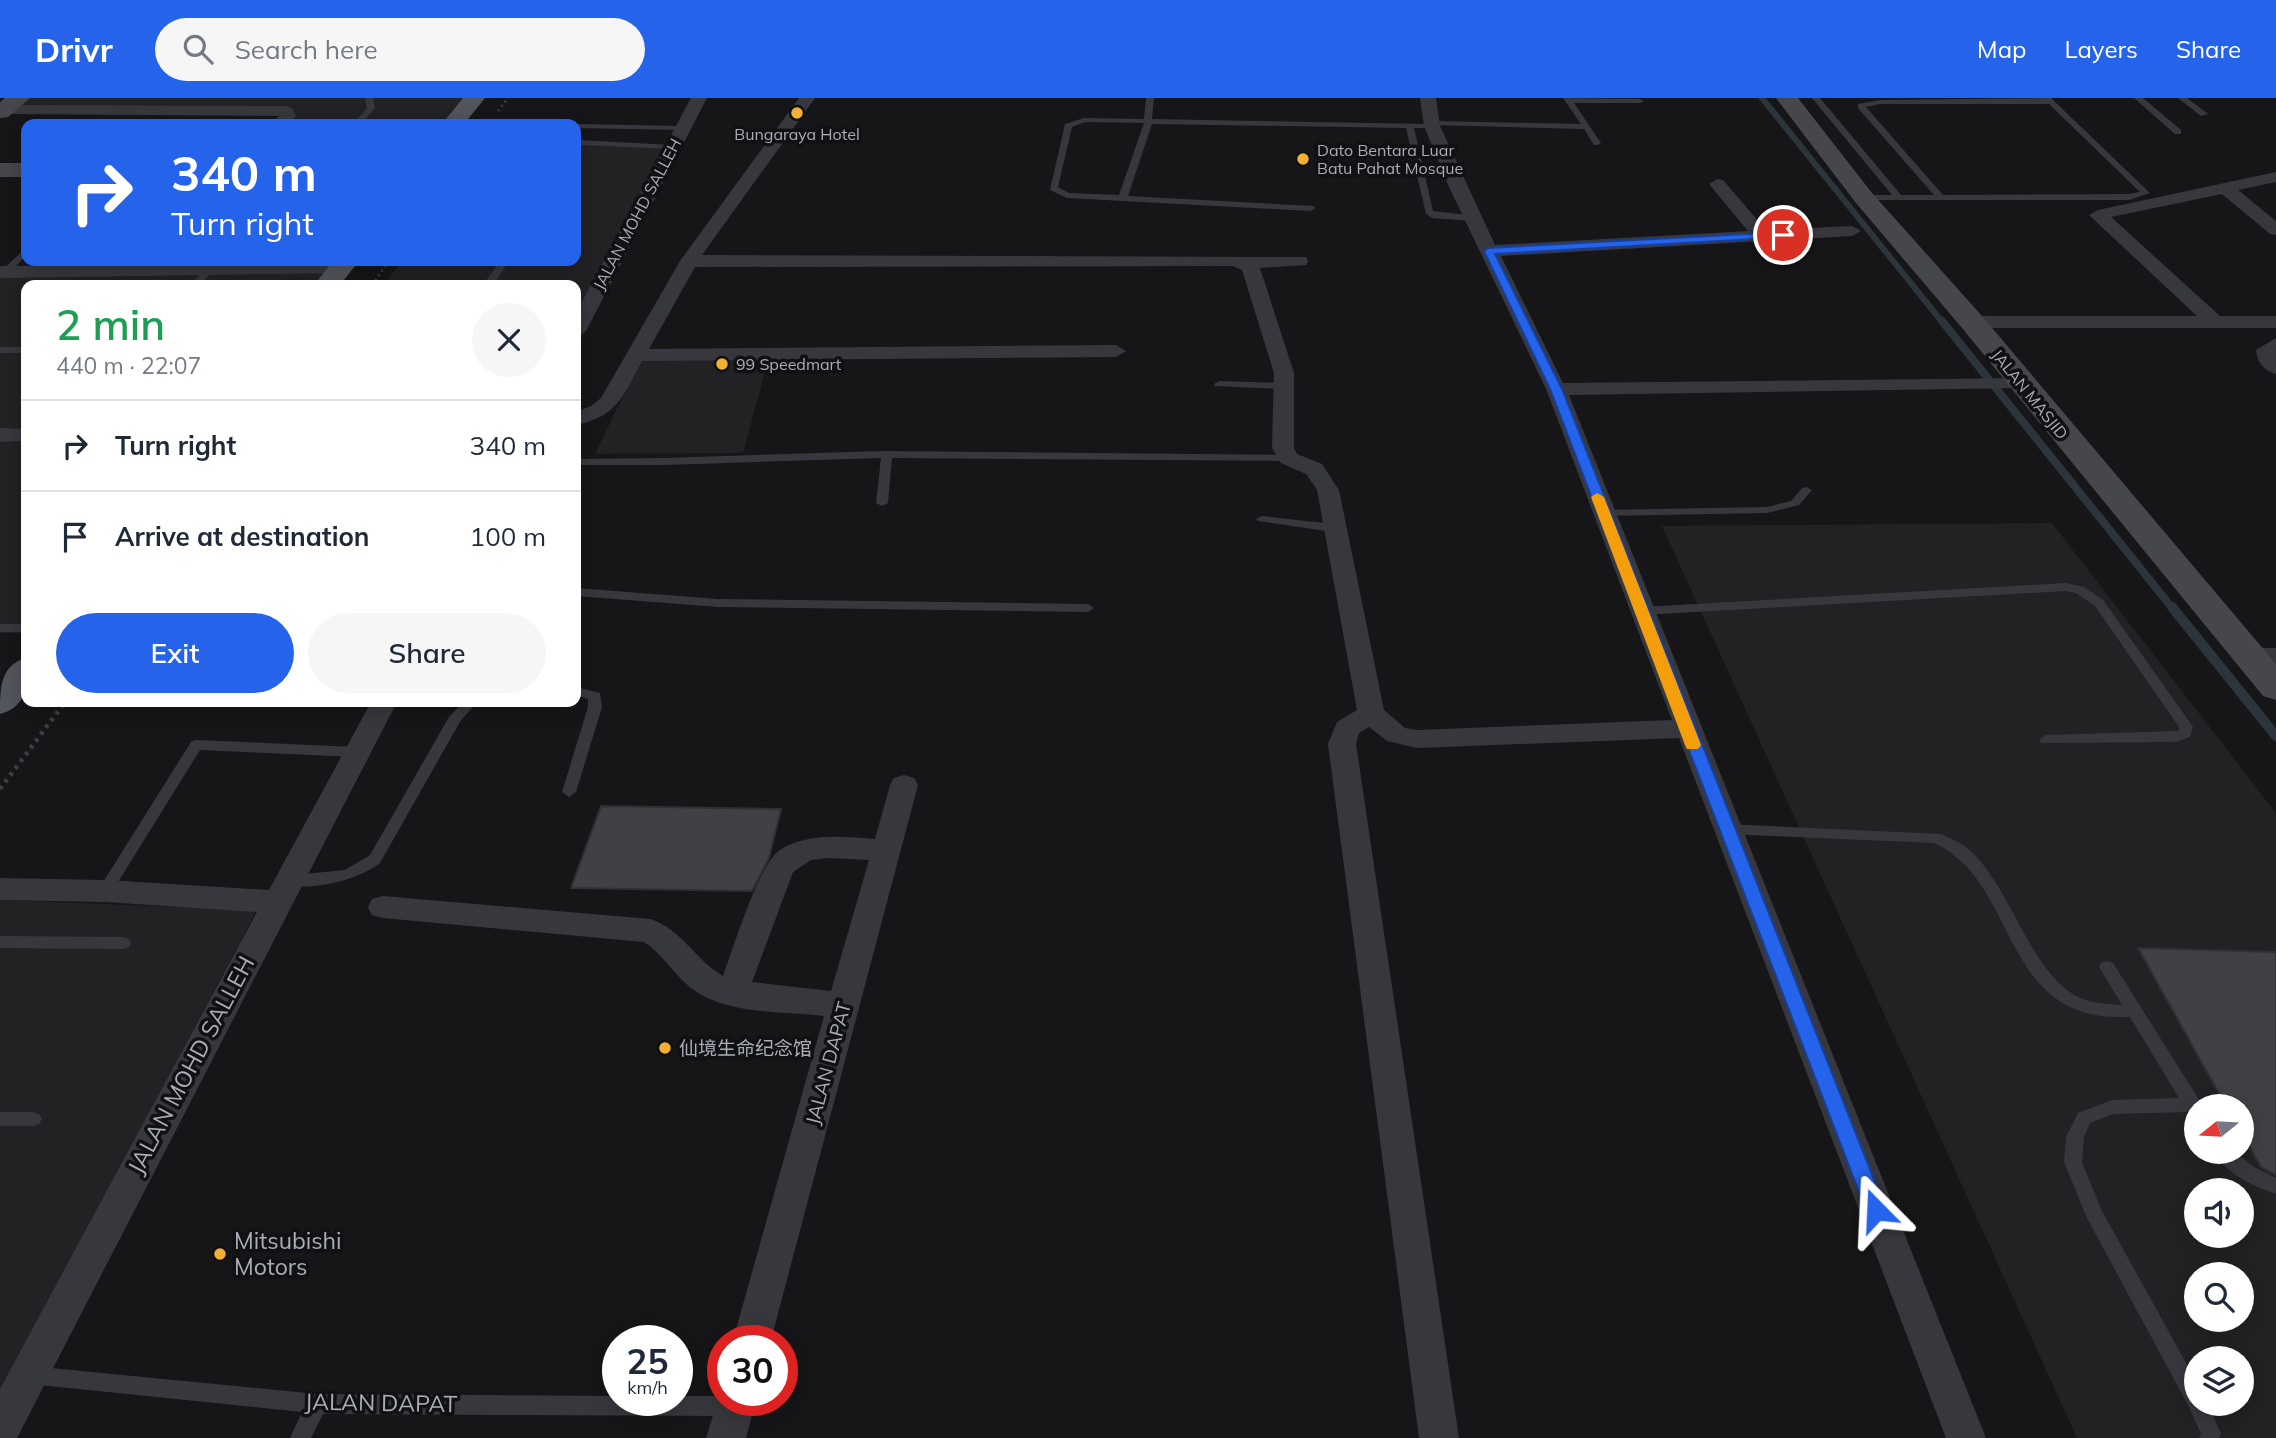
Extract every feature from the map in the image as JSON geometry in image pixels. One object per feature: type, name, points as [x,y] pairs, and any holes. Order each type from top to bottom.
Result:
[{"type":"main road","points":[[457,119],[474,98]]},
{"type":"main road","points":[[0,702],[21,675]]},
{"type":"street","name":"JALAN MOHD SALLEH","points":[[581,322],[699,98]]},
{"type":"street","points":[[581,417],[598,411],[609,402],[689,261],[807,98]]},
{"type":"street","name":"JALAN MASJID","points":[[1787,98],[1864,198],[1972,323],[2009,382],[2262,656],[2276,688]]},
{"type":"street","points":[[8,106],[270,110],[286,111],[288,116],[285,119]]},
{"type":"street","points":[[260,119],[270,110]]},
{"type":"street","points":[[1426,118],[1556,389],[1966,1438]]},
{"type":"street","points":[[0,170],[21,170]]},
{"type":"street","points":[[2215,322],[2098,215],[2276,177]]},
{"type":"street","points":[[1717,184],[1760,236]]},
{"type":"street","points":[[2225,188],[2276,230]]},
{"type":"street","points":[[1489,251],[1852,231]]},
{"type":"street","points":[[689,261],[1237,260],[1244,263],[1250,267],[1257,286],[1284,373],[1283,448],[1289,458],[1314,470],[1328,490],[1333,528],[1371,714],[1397,735],[1417,739],[1687,729]]},
{"type":"street","points":[[1244,263],[1299,261]]},
{"type":"street","points":[[2,272],[338,272]]},
{"type":"street","points":[[1972,323],[2276,322]]},
{"type":"street","points":[[2276,344],[2266,349],[2267,359],[2276,368]]},
{"type":"street","points":[[634,355],[1116,351]]},
{"type":"street","points":[[1556,389],[2009,382]]},
{"type":"street","points":[[0,435],[21,435]]},
{"type":"street","name":"JALAN MOHD SALLEH","points":[[0,1430],[381,707]]},
{"type":"street","points":[[1371,714],[1347,728],[1342,744],[1439,1438]]},
{"type":"street","name":"JALAN DAPAT","points":[[756,1325],[904,785]]},
{"type":"street","points":[[732,993],[780,866],[791,854],[808,848],[886,850]]},
{"type":"street","points":[[0,889],[283,891]]},
{"type":"street","points":[[383,907],[650,931],[667,940],[698,977],[714,988],[732,993],[844,1005]]},
{"type":"lane","points":[[362,119],[372,108],[369,98]]},
{"type":"lane","points":[[1123,197],[1148,123],[1150,98]]},
{"type":"lane","points":[[1816,98],[1899,198]]},
{"type":"lane","points":[[2138,98],[2178,132]]},
{"type":"lane","points":[[2182,98],[2204,114]]},
{"type":"lane","points":[[1568,100],[1640,100]]},
{"type":"lane","points":[[1568,100],[1597,143]]},
{"type":"lane","points":[[1864,198],[1941,198],[2143,195],[2146,193],[2144,188],[2049,100],[1880,102],[1861,106],[1941,198]]},
{"type":"lane","points":[[1311,208],[1067,195],[1053,188],[1068,126],[1084,120],[1148,123],[1426,118],[1586,127]]},
{"type":"lane","points":[[581,126],[682,128]]},
{"type":"lane","points":[[581,142],[673,147]]},
{"type":"lane","points":[[2,272],[21,255]]},
{"type":"lane","points":[[200,280],[209,270]]},
{"type":"lane","points":[[0,349],[21,350]]},
{"type":"lane","points":[[1220,384],[1284,386]]},
{"type":"lane","points":[[581,462],[638,463],[793,455],[923,454],[1289,458]]},
{"type":"lane","points":[[883,503],[887,456]]},
{"type":"lane","points":[[1603,513],[1767,510],[1795,503],[1805,490]]},
{"type":"lane","points":[[1262,519],[1333,528]]},
{"type":"lane","points":[[1641,611],[2066,587],[2080,590],[2099,603],[2186,727],[2185,734],[2176,737],[2046,740]]},
{"type":"lane","points":[[581,592],[718,603],[1088,608]]},
{"type":"lane","points":[[0,628],[21,628]]},
{"type":"lane","points":[[569,792],[595,707],[595,696],[581,692]]},
{"type":"lane","points":[[283,891],[348,875],[364,869],[375,859],[456,717],[466,707]]},
{"type":"lane","points":[[105,891],[196,745],[357,752]]},
{"type":"lane","points":[[1727,829],[1936,838],[1959,850],[1980,871],[2028,956],[2051,985],[2078,1004],[2108,1011],[2135,1011]]},
{"type":"lane","points":[[0,942],[123,943]]},
{"type":"lane","points":[[2107,967],[2187,1094]]},
{"type":"lane","points":[[2184,1107],[2112,1107],[2084,1118],[2075,1137],[2073,1162],[2093,1212],[2184,1378]]},
{"type":"lane","points":[[0,1119],[33,1119]]},
{"type":"lane","points":[[2234,1164],[2259,1180],[2276,1186]]},
{"type":"lane","name":"JALAN DAPAT","points":[[28,1375],[317,1404],[707,1414]]},
{"type":"lane","points":[[300,1438],[317,1404]]},
{"type":"lane","points":[[2203,1416],[2211,1434],[2209,1438]]},
{"type":"path","points":[[0,789],[61,707]]},
{"type":"shaded area","points":[[28,98],[463,98],[446,119],[277,119],[281,115],[10,111]]},
{"type":"shaded area","points":[[581,140],[682,146],[581,339],[581,280],[388,280],[398,266],[581,266]]},
{"type":"shaded area","points":[[324,272],[318,280],[21,280],[21,633],[0,633],[0,275]]},
{"type":"shaded area","points":[[771,350],[743,453],[595,454],[645,351]]},
{"type":"shaded area","points":[[2052,523],[2276,813],[2276,1438],[2077,1438],[1662,526]]},
{"type":"shaded area","points":[[0,900],[257,910],[0,1393]]},
{"type":"building","points":[[601,806],[781,809],[769,858],[752,891],[571,888]]},
{"type":"building","points":[[2138,948],[2276,952],[2276,1175],[2261,1167],[2254,1155],[2254,1094],[2219,1094]]},
{"type":"waterway","points":[[1762,98],[1943,323]]},
{"type":"waterway","points":[[1942,321],[2173,609]]},
{"type":"waterway","points":[[2172,607],[2276,736]]},
{"type":"slow traffic","points":[[1597,497],[1693,745]]},
{"type":"place","name":"Bungaraya Hotel","points":[[797,113]]},
{"type":"place","name":"Dato Bentara Luar Batu Pahat Mosque","points":[[1303,159]]},
{"type":"place","name":"99 Speedmart","points":[[722,364]]},
{"type":"place","name":"仙境生命纪念馆","points":[[665,1048]]},
{"type":"place","name":"Mitsubishi Motors","points":[[220,1254]]},
{"type":"route","points":[[1783,235],[1489,251],[1556,389],[1876,1210]]}]
